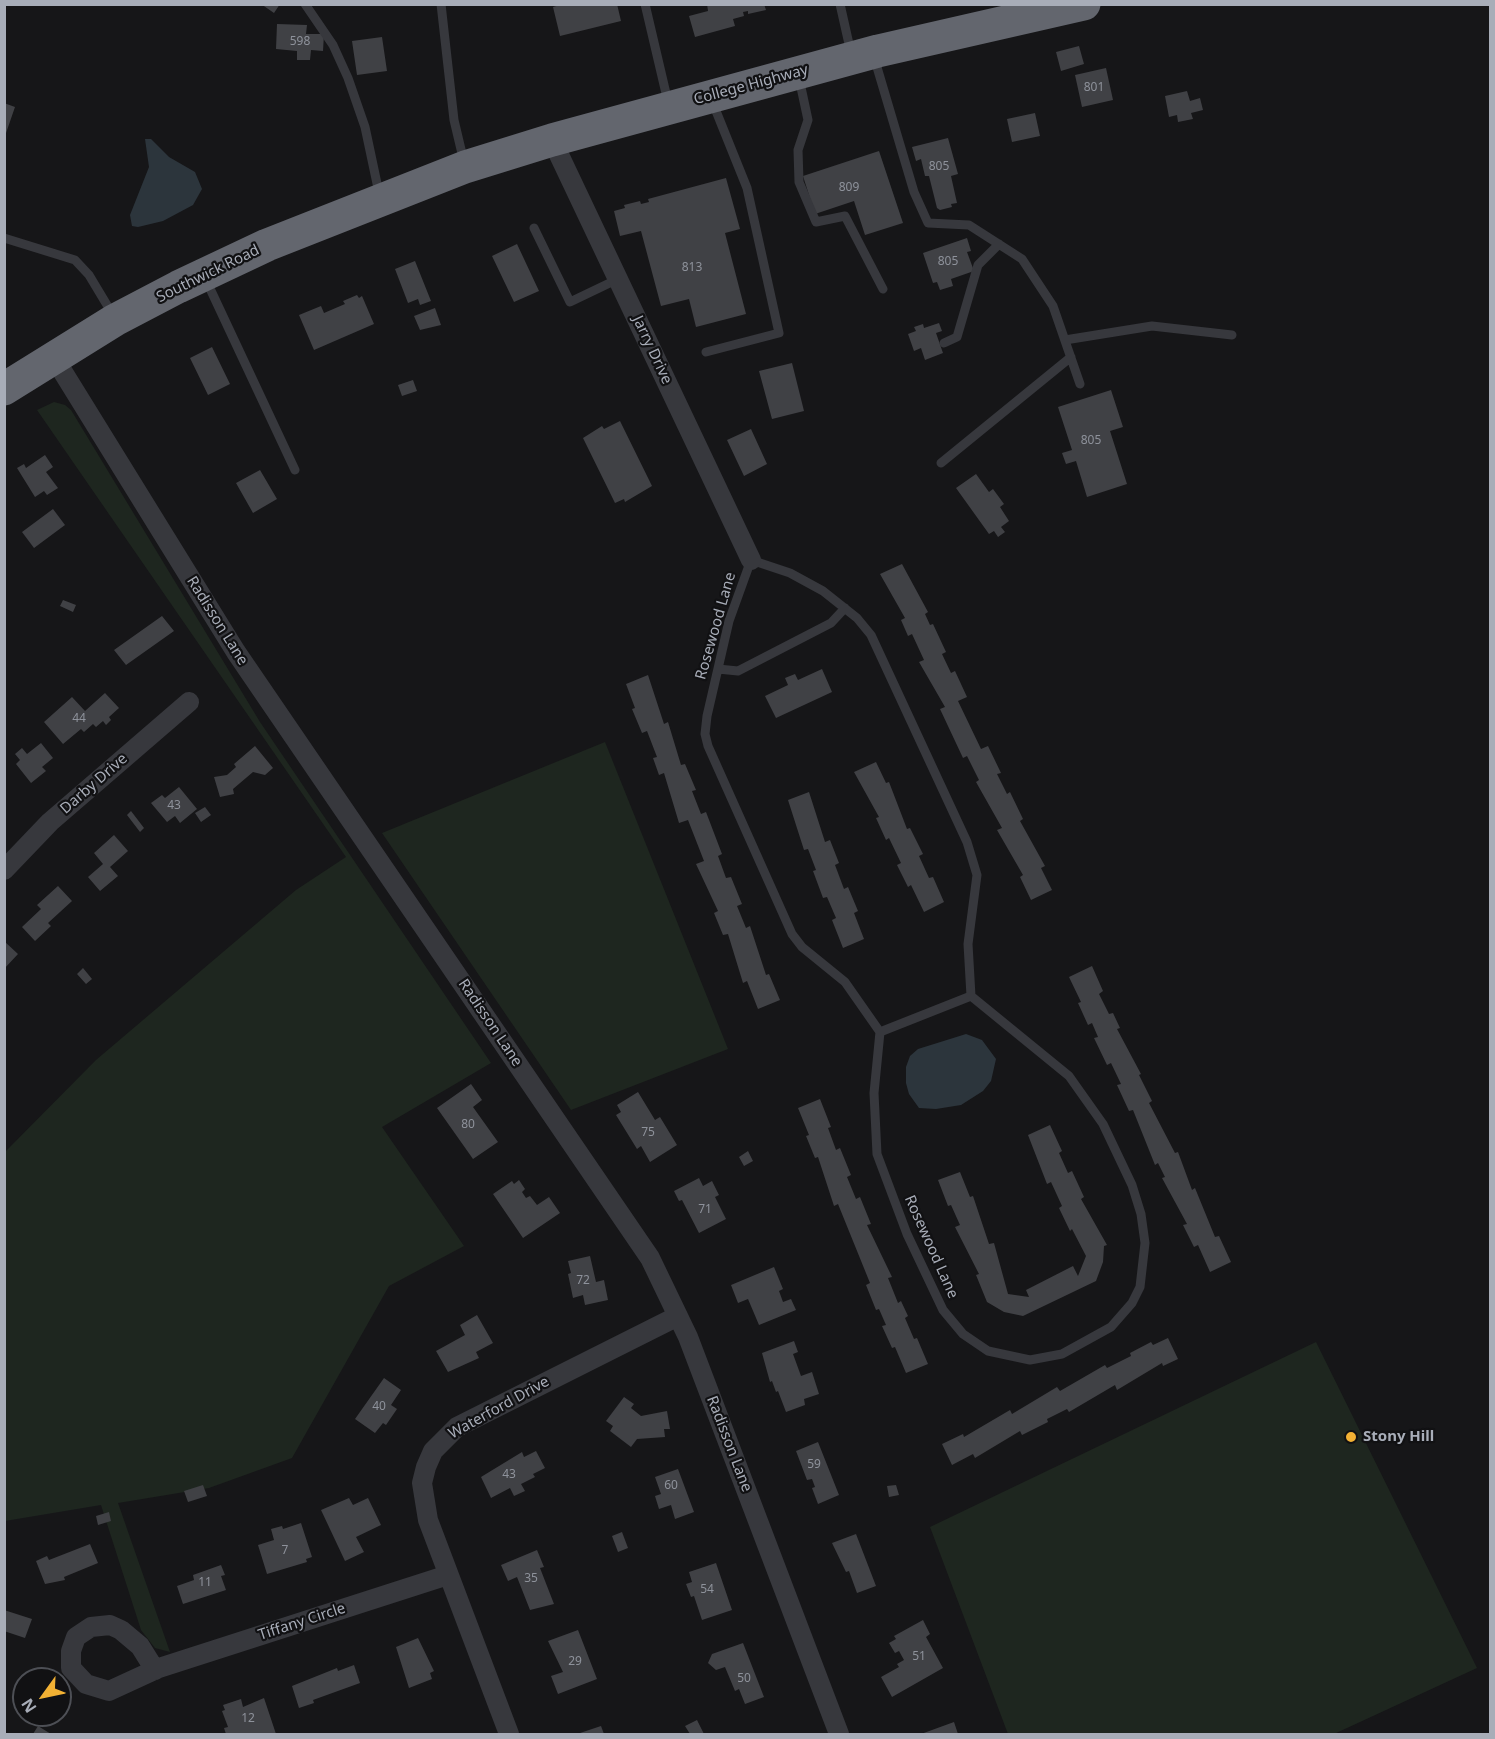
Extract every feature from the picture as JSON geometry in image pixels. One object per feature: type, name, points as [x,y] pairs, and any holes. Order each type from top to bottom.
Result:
[{"type":"highway","name":"College Highway","points":[[423,183],[465,167],[552,140],[710,96],[862,56],[1084,4]]},
{"type":"highway","name":"Southwick Road","points":[[4,389],[115,320],[204,275],[380,199],[423,183]]},
{"type":"street","name":"Jarry Drive","points":[[552,140],[751,560]]},
{"type":"street","name":"Radisson Lane","points":[[53,357],[236,652],[640,1242],[678,1316],[839,1734]]},
{"type":"street","name":"Darby Drive","points":[[4,870],[50,822],[189,702]]},
{"type":"street","name":"Waterford Drive","points":[[509,1734],[428,1520],[422,1483],[433,1451],[443,1438],[473,1418],[678,1316]]},
{"type":"street","name":"Tiffany Circle","points":[[155,1670],[448,1575]]},
{"type":"lane","points":[[305,4],[333,45],[355,95],[374,160],[380,199]]},
{"type":"lane","points":[[441,4],[454,120],[465,167]]},
{"type":"lane","points":[[645,4],[670,107]]},
{"type":"lane","points":[[840,4],[928,223],[969,225],[1022,259],[1053,306],[1080,384]]},
{"type":"lane","points":[[798,73],[808,120],[798,150],[799,182],[816,222],[845,216],[883,289]]},
{"type":"lane","points":[[706,352],[779,333],[747,188],[710,96]]},
{"type":"lane","points":[[534,228],[570,302],[618,279]]},
{"type":"lane","points":[[4,237],[68,256],[79,262],[89,274],[115,320]]},
{"type":"lane","points":[[944,343],[957,338],[978,265],[999,244]]},
{"type":"lane","points":[[204,275],[295,470]]},
{"type":"lane","points":[[1065,340],[1152,326],[1232,335]]},
{"type":"lane","points":[[941,463],[1071,357]]},
{"type":"lane","name":"Rosewood Lane","points":[[751,560],[808,582],[846,608],[871,635],[967,842],[977,875],[968,944],[972,996],[1055,1064],[1081,1091],[1103,1124],[1123,1164],[1141,1214],[1145,1259],[1140,1287],[1132,1303],[1111,1327],[1062,1354],[1030,1360],[988,1351],[963,1334],[938,1301],[907,1234],[877,1154],[874,1094],[880,1032],[858,997],[837,975],[802,947],[783,918],[708,746],[705,734],[707,716],[729,621],[751,560]]},
{"type":"lane","points":[[718,669],[738,671],[831,624],[846,608]]},
{"type":"lane","points":[[880,1032],[972,996]]},
{"type":"shaded area","points":[[145,139],[151,139],[169,157],[195,172],[202,189],[193,205],[163,221],[138,227],[132,226],[130,215],[149,167]]},
{"type":"shaded area","points":[[54,402],[65,405],[71,410],[260,722],[491,1063],[382,1127],[464,1246],[389,1286],[292,1458],[209,1488],[118,1503],[170,1652],[155,1648],[141,1630],[101,1505],[5,1521],[5,1152],[96,1060],[296,890],[346,857],[37,410]]},
{"type":"shaded area","points":[[605,742],[728,1049],[571,1110],[382,833]]},
{"type":"shaded area","points":[[966,1034],[982,1040],[996,1059],[991,1081],[983,1091],[961,1105],[936,1109],[919,1108],[909,1094],[906,1083],[906,1067],[910,1056],[918,1049]]},
{"type":"shaded area","points":[[1316,1342],[1477,1668],[1334,1734],[1008,1734],[930,1527]]},
{"type":"building","points":[[261,4],[280,4],[274,13]]},
{"type":"building","points":[[563,4],[617,4],[621,21],[560,36],[553,7]]},
{"type":"building","points":[[707,4],[764,4],[766,10],[748,14],[748,11],[743,12],[744,16],[733,19],[735,26],[695,37],[689,16],[708,11]]},
{"type":"building","points":[[277,24],[307,25],[306,34],[324,34],[323,51],[311,50],[310,60],[297,60],[297,51],[276,49]]},
{"type":"building","points":[[382,37],[387,71],[357,75],[352,41]]},
{"type":"building","points":[[1079,46],[1084,64],[1061,71],[1056,52]]},
{"type":"building","points":[[1106,68],[1113,100],[1082,107],[1075,75]]},
{"type":"building","points":[[1187,91],[1190,101],[1200,98],[1203,110],[1191,113],[1193,119],[1178,122],[1177,115],[1169,117],[1165,96]]},
{"type":"building","points":[[4,103],[15,107],[5,136],[4,136]]},
{"type":"building","points":[[1035,113],[1040,136],[1012,142],[1007,119]]},
{"type":"building","points":[[948,138],[958,174],[951,176],[957,203],[940,210],[937,208],[929,176],[925,176],[921,159],[916,161],[912,147]]},
{"type":"building","points":[[879,151],[903,223],[865,235],[854,201],[815,214],[803,176]]},
{"type":"building","points":[[726,178],[740,229],[725,233],[746,314],[696,327],[689,299],[661,306],[641,231],[620,236],[614,211],[625,208],[624,205],[640,201],[641,204],[649,202],[648,199]]},
{"type":"building","points":[[967,238],[971,251],[967,252],[974,271],[951,279],[953,286],[940,290],[937,282],[933,283],[923,253]]},
{"type":"building","points":[[517,244],[539,291],[514,302],[492,256]]},
{"type":"building","points":[[415,261],[431,301],[420,305],[418,299],[408,303],[395,269]]},
{"type":"building","points":[[357,295],[359,298],[362,296],[374,324],[314,350],[299,315],[321,306],[324,313],[345,304],[343,301]]},
{"type":"building","points":[[435,308],[441,325],[420,330],[414,316]]},
{"type":"building","points":[[939,323],[942,331],[936,333],[943,353],[925,360],[921,348],[914,351],[908,334],[916,331],[914,327],[923,324],[924,328]]},
{"type":"building","points":[[212,347],[230,384],[208,395],[190,358]]},
{"type":"building","points":[[792,363],[804,411],[772,419],[759,371]]},
{"type":"building","points":[[413,380],[417,391],[402,396],[398,385]]},
{"type":"building","points":[[1111,390],[1123,427],[1110,431],[1127,484],[1087,497],[1076,461],[1066,464],[1062,453],[1072,450],[1058,407]]},
{"type":"building","points":[[620,421],[652,486],[625,502],[624,499],[615,503],[583,438],[602,426],[604,429]]},
{"type":"building","points":[[751,429],[767,464],[744,476],[727,440]]},
{"type":"building","points":[[45,455],[53,467],[46,472],[58,488],[47,495],[44,491],[35,497],[17,468],[24,464],[26,468]]},
{"type":"building","points":[[260,470],[277,499],[253,513],[236,483]]},
{"type":"building","points":[[976,474],[989,492],[993,489],[1004,504],[1000,507],[1009,521],[1001,527],[1005,532],[998,537],[994,531],[989,534],[956,488]]},
{"type":"building","points":[[53,509],[65,525],[34,548],[22,532]]},
{"type":"building","points":[[902,564],[928,612],[925,614],[930,625],[933,624],[946,652],[942,654],[951,673],[955,671],[967,697],[958,701],[981,749],[988,746],[1001,773],[997,774],[1007,794],[1010,792],[1023,819],[1020,821],[1045,866],[1041,868],[1052,890],[1031,900],[1020,877],[1023,875],[997,830],[1002,828],[976,782],[979,780],[967,756],[963,758],[940,709],[945,707],[919,662],[924,660],[912,634],[908,636],[901,620],[905,618],[880,574]]},
{"type":"building","points":[[63,600],[76,605],[73,612],[60,606]]},
{"type":"building","points":[[162,616],[174,631],[126,665],[114,650]]},
{"type":"building","points":[[822,669],[832,692],[776,718],[765,696],[788,685],[785,678],[795,674],[798,680]]},
{"type":"building","points":[[648,675],[664,724],[668,722],[681,765],[685,764],[696,790],[692,791],[701,814],[706,812],[722,854],[718,856],[726,878],[731,877],[742,904],[737,906],[746,928],[750,926],[766,975],[769,974],[780,1000],[758,1009],[747,981],[743,983],[728,934],[723,935],[714,913],[718,911],[696,864],[704,861],[688,820],[679,823],[664,773],[659,775],[653,758],[657,757],[647,731],[642,733],[632,709],[635,708],[626,684]]},
{"type":"building","points":[[105,693],[119,708],[109,717],[111,720],[106,725],[103,721],[96,727],[93,724],[84,732],[81,729],[63,744],[44,722],[72,697],[85,711]]},
{"type":"building","points":[[41,743],[53,758],[42,767],[46,771],[31,783],[16,764],[20,760],[15,754],[22,748],[27,754]]},
{"type":"building","points":[[255,746],[273,768],[265,775],[253,772],[233,789],[234,794],[220,797],[214,777],[227,775],[236,767],[234,764]]},
{"type":"building","points":[[876,762],[886,783],[889,782],[907,829],[910,828],[923,854],[919,856],[929,878],[933,877],[944,902],[924,912],[911,885],[908,887],[897,865],[901,863],[889,838],[886,840],[876,818],[879,817],[854,772]]},
{"type":"building","points":[[179,787],[197,809],[180,823],[175,816],[167,822],[151,803],[162,795],[165,798]]},
{"type":"building","points":[[809,792],[825,842],[830,840],[839,863],[835,865],[844,889],[848,887],[858,911],[854,913],[864,939],[843,948],[832,920],[836,918],[827,897],[823,898],[813,871],[816,870],[808,849],[804,850],[788,800]]},
{"type":"building","points":[[205,807],[211,815],[201,822],[195,813]]},
{"type":"building","points":[[131,811],[144,828],[140,832],[127,815]]},
{"type":"building","points":[[114,835],[128,851],[110,867],[118,876],[100,891],[88,877],[103,864],[94,853]]},
{"type":"building","points":[[58,886],[72,901],[48,923],[51,926],[35,941],[22,927],[41,909],[37,905]]},
{"type":"building","points":[[4,941],[18,954],[4,969]]},
{"type":"building","points":[[1092,966],[1103,991],[1099,994],[1109,1014],[1113,1013],[1120,1028],[1117,1029],[1141,1074],[1139,1075],[1152,1101],[1149,1103],[1175,1153],[1178,1152],[1192,1190],[1195,1188],[1215,1237],[1219,1236],[1231,1262],[1210,1272],[1198,1245],[1194,1247],[1183,1225],[1187,1224],[1162,1178],[1165,1177],[1158,1163],[1155,1165],[1133,1110],[1129,1111],[1117,1085],[1121,1084],[1111,1063],[1107,1065],[1094,1038],[1098,1037],[1092,1023],[1088,1025],[1078,1003],[1081,1002],[1069,977]]},
{"type":"building","points":[[83,968],[92,979],[86,984],[77,974]]},
{"type":"building","points":[[471,1084],[482,1100],[473,1107],[498,1142],[473,1159],[437,1108]]},
{"type":"building","points":[[638,1092],[655,1120],[660,1117],[677,1145],[650,1162],[641,1146],[637,1149],[616,1115],[621,1112],[617,1105]]},
{"type":"building","points":[[820,1099],[831,1127],[828,1128],[836,1150],[840,1148],[851,1175],[847,1177],[856,1199],[860,1197],[871,1224],[867,1225],[892,1277],[888,1278],[898,1303],[901,1301],[914,1339],[917,1338],[928,1364],[906,1373],[895,1347],[892,1348],[882,1326],[886,1325],[879,1309],[876,1310],[866,1285],[870,1283],[838,1204],[834,1206],[818,1157],[815,1158],[806,1136],[809,1135],[798,1108]]},
{"type":"building","points":[[1050,1125],[1062,1151],[1059,1153],[1068,1173],[1072,1171],[1084,1197],[1081,1199],[1107,1245],[1104,1246],[1103,1262],[1096,1281],[1023,1316],[1004,1312],[987,1302],[976,1275],[979,1274],[955,1227],[960,1225],[951,1205],[948,1206],[938,1180],[960,1172],[970,1197],[973,1196],[989,1244],[994,1243],[1008,1294],[1029,1297],[1026,1290],[1073,1266],[1078,1276],[1086,1256],[1059,1208],[1062,1206],[1051,1182],[1047,1184],[1028,1135]]},
{"type":"building","points":[[748,1151],[753,1161],[744,1166],[739,1157]]},
{"type":"building","points":[[699,1178],[703,1186],[712,1181],[719,1195],[715,1197],[726,1219],[699,1233],[682,1200],[679,1201],[674,1191]]},
{"type":"building","points":[[519,1180],[525,1189],[522,1192],[526,1198],[530,1196],[537,1205],[549,1197],[560,1213],[523,1238],[493,1194],[512,1181],[514,1184]]},
{"type":"building","points":[[590,1256],[596,1282],[604,1280],[608,1300],[585,1305],[583,1295],[573,1298],[568,1261]]},
{"type":"building","points":[[774,1267],[783,1289],[779,1291],[783,1302],[791,1299],[796,1310],[759,1325],[748,1299],[738,1303],[731,1285]]},
{"type":"building","points":[[477,1315],[493,1343],[476,1352],[479,1358],[448,1372],[436,1351],[465,1335],[460,1325]]},
{"type":"building","points":[[1168,1338],[1178,1359],[1163,1366],[1162,1363],[1117,1390],[1115,1385],[1069,1412],[1067,1409],[1047,1419],[1048,1422],[1022,1435],[1020,1431],[975,1458],[973,1454],[952,1465],[942,1444],[963,1434],[964,1437],[1010,1410],[1012,1414],[1057,1387],[1060,1391],[1105,1365],[1107,1368],[1131,1356],[1130,1353],[1151,1342],[1153,1345]]},
{"type":"building","points":[[794,1341],[798,1352],[793,1354],[801,1376],[812,1372],[819,1394],[804,1399],[805,1405],[786,1412],[778,1391],[776,1392],[772,1381],[770,1382],[762,1353]]},
{"type":"building","points":[[384,1378],[401,1390],[391,1405],[397,1409],[386,1425],[383,1423],[375,1433],[355,1419]]},
{"type":"building","points":[[624,1397],[634,1404],[631,1408],[641,1416],[667,1411],[670,1429],[664,1429],[665,1437],[637,1439],[631,1447],[610,1431],[613,1426],[606,1421]]},
{"type":"building","points":[[818,1442],[839,1495],[818,1504],[812,1488],[815,1487],[812,1479],[807,1480],[796,1451]]},
{"type":"building","points":[[536,1451],[545,1468],[533,1474],[535,1477],[521,1484],[525,1491],[514,1496],[510,1488],[491,1498],[481,1477],[522,1452],[524,1457]]},
{"type":"building","points":[[678,1469],[694,1512],[675,1519],[671,1505],[659,1509],[655,1496],[661,1494],[655,1477]]},
{"type":"building","points":[[203,1485],[207,1496],[188,1502],[184,1491]]},
{"type":"building","points":[[896,1485],[899,1495],[889,1497],[887,1486]]},
{"type":"building","points":[[349,1498],[353,1505],[368,1498],[381,1525],[356,1537],[364,1552],[345,1561],[321,1510]]},
{"type":"building","points":[[109,1512],[111,1521],[98,1525],[96,1516]]},
{"type":"building","points":[[301,1523],[312,1557],[306,1559],[307,1562],[267,1574],[258,1545],[274,1540],[271,1529],[282,1526],[283,1529]]},
{"type":"building","points":[[622,1532],[628,1548],[618,1552],[612,1536]]},
{"type":"building","points":[[856,1534],[876,1586],[857,1593],[849,1571],[846,1572],[832,1543]]},
{"type":"building","points":[[90,1544],[98,1563],[64,1577],[65,1580],[45,1584],[36,1561],[47,1556],[49,1560]]},
{"type":"building","points":[[537,1550],[544,1567],[540,1568],[554,1604],[530,1610],[517,1577],[508,1581],[501,1565]]},
{"type":"building","points":[[716,1563],[732,1610],[702,1620],[694,1596],[691,1597],[686,1584],[692,1582],[689,1572]]},
{"type":"building","points":[[221,1565],[225,1575],[221,1576],[226,1590],[183,1604],[177,1586],[194,1580],[193,1575]]},
{"type":"building","points":[[4,1610],[32,1619],[25,1638],[4,1631]]},
{"type":"building","points":[[923,1620],[930,1634],[926,1637],[943,1668],[892,1697],[881,1677],[899,1667],[897,1664],[904,1660],[899,1651],[895,1653],[889,1643],[896,1639],[894,1636]]},
{"type":"building","points":[[578,1630],[597,1679],[558,1694],[551,1676],[563,1672],[548,1641]]},
{"type":"building","points":[[418,1638],[434,1671],[430,1673],[432,1679],[409,1688],[396,1647]]},
{"type":"building","points":[[743,1643],[764,1697],[745,1704],[739,1689],[735,1691],[725,1667],[716,1670],[708,1663],[712,1654]]},
{"type":"building","points":[[354,1665],[360,1683],[313,1700],[314,1703],[299,1708],[292,1686],[337,1668],[338,1671]]},
{"type":"building","points":[[264,1698],[276,1734],[226,1734],[224,1728],[228,1727],[222,1711],[225,1710],[223,1705],[241,1699],[243,1707]]},
{"type":"building","points":[[697,1720],[704,1734],[690,1734],[685,1726]]},
{"type":"building","points":[[954,1722],[958,1734],[921,1734]]},
{"type":"building","points":[[601,1726],[604,1734],[577,1734]]},
{"type":"building","points":[[40,1727],[51,1734],[33,1734]]},
{"type":"place","name":"Stony Hill","points":[[1351,1437]]}]
